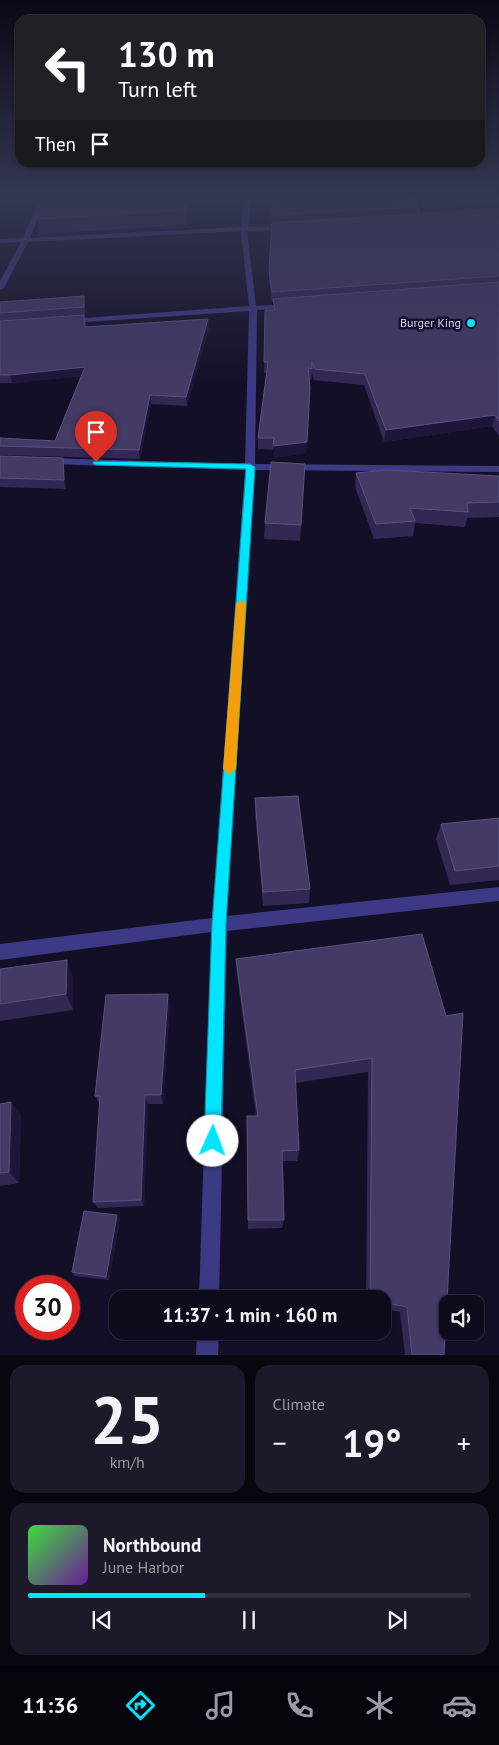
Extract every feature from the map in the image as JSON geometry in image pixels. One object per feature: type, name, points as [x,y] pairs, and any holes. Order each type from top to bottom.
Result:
[{"type":"street","points":[[0,288],[16,258]]},
{"type":"street","points":[[209,1290],[219,924],[250,467],[253,309],[247,258]]},
{"type":"street","points":[[58,321],[302,305]]},
{"type":"street","points":[[38,461],[250,467],[499,469]]},
{"type":"street","points":[[0,952],[219,924],[499,894]]},
{"type":"street","points":[[207,1355],[208,1340]]},
{"type":"building","points":[[270,258],[499,258],[499,276],[272,292],[269,270]]},
{"type":"building","points":[[499,282],[499,421],[495,415],[386,430],[365,374],[315,369],[312,362],[312,369],[308,368],[310,387],[307,442],[273,446],[274,438],[258,438],[268,362],[264,362],[265,310],[275,310],[273,299]]},
{"type":"building","points":[[84,296],[84,307],[0,313],[0,302]]},
{"type":"building","points":[[84,315],[85,327],[208,319],[186,397],[150,395],[139,450],[0,446],[0,438],[55,441],[85,367],[0,375],[0,321]]},
{"type":"building","points":[[0,456],[63,458],[64,480],[0,478]]},
{"type":"building","points":[[271,462],[305,464],[301,525],[265,523]]},
{"type":"building","points":[[386,470],[499,476],[499,502],[467,503],[468,512],[410,508],[415,521],[376,524],[356,473]]},
{"type":"building","points":[[298,796],[310,889],[263,892],[255,798]]},
{"type":"building","points":[[499,818],[499,866],[455,871],[441,824]]},
{"type":"building","points":[[422,934],[446,1016],[463,1013],[447,1295],[439,1295],[439,1340],[445,1340],[444,1355],[412,1355],[407,1307],[391,1304],[391,1290],[370,1290],[372,1058],[295,1070],[299,1150],[282,1151],[284,1220],[248,1220],[247,1116],[258,1116],[236,959]]},
{"type":"building","points":[[67,960],[66,994],[0,1004],[0,969]]},
{"type":"building","points":[[168,994],[161,1095],[145,1095],[141,1200],[93,1202],[100,1096],[95,1096],[106,995]]},
{"type":"building","points":[[11,1102],[9,1172],[0,1173],[0,1104]]},
{"type":"building","points":[[84,1211],[117,1215],[106,1277],[72,1272]]},
{"type":"slow traffic","points":[[229,769],[241,604]]},
{"type":"place","name":"Burger King","points":[[471,323]]},
{"type":"route","points":[[96,462],[250,467],[219,924],[213,1141]]}]
